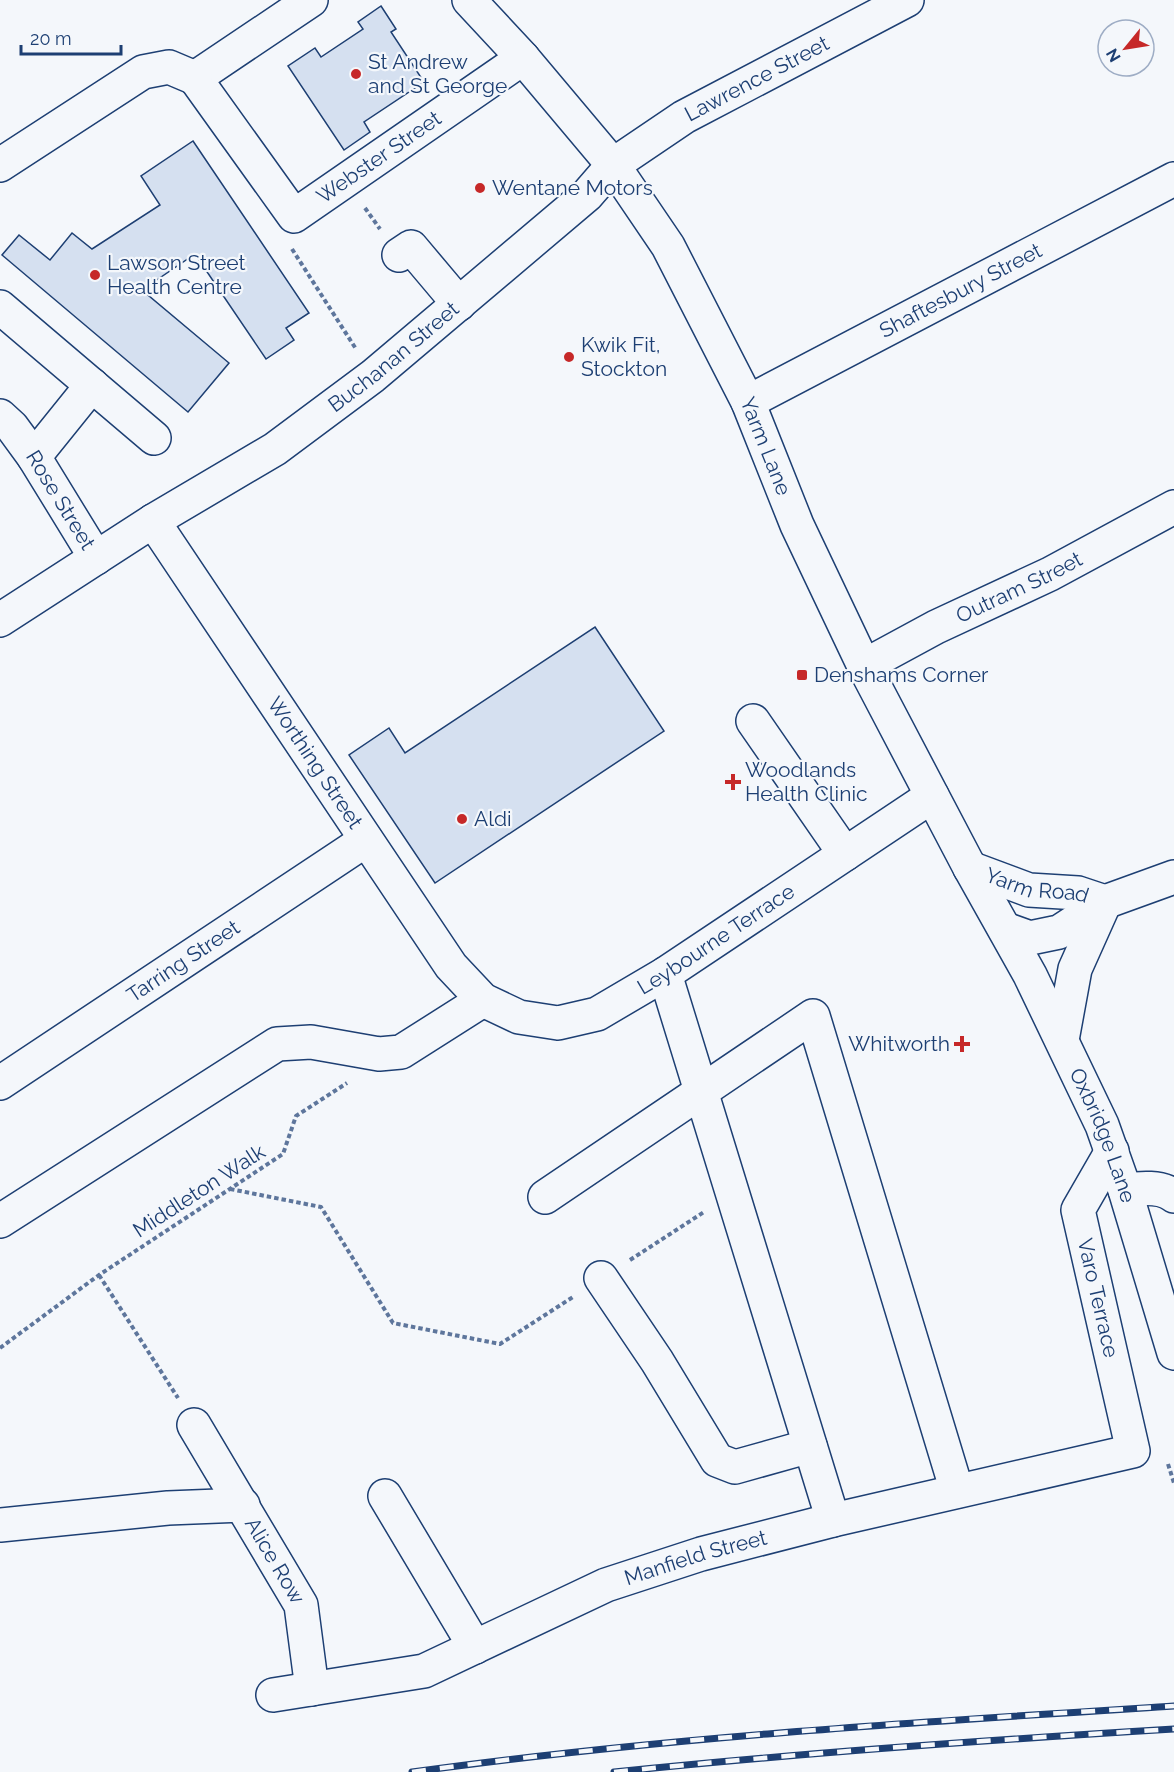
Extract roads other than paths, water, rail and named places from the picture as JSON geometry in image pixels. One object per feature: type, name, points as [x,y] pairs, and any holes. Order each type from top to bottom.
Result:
[{"type":"street","name":"Yarm Lane","points":[[469,0],[523,58],[613,165],[668,246],[748,402],[797,525],[864,666],[970,868],[1005,929]]},
{"type":"street","name":"Lawrence Street","points":[[613,165],[684,117],[907,0]]},
{"type":"street","points":[[0,165],[143,72],[170,67],[195,78],[302,2]]},
{"type":"street","name":"Webster Street","points":[[195,78],[294,216],[523,58]]},
{"type":"street","name":"Buchanan Street","points":[[0,620],[153,521],[275,449],[373,376],[459,304],[587,195],[613,165]]},
{"type":"street","name":"Shaftesbury Street","points":[[748,402],[1174,179]]},
{"type":"street","points":[[399,255],[411,248],[459,304]]},
{"type":"street","points":[[0,307],[154,438]]},
{"type":"street","points":[[34,457],[92,385]]},
{"type":"street","name":"Rose Street","points":[[0,416],[12,427],[34,457],[96,558]]},
{"type":"street","name":"Outram Street","points":[[864,666],[936,627],[1050,574],[1174,507]]},
{"type":"street","name":"Worthing Street","points":[[153,521],[451,966],[483,1000]]},
{"type":"street","points":[[753,721],[845,854]]},
{"type":"street","name":"Leybourne Terrace","points":[[483,1000],[519,1017],[558,1023],[597,1014],[665,974],[932,796]]},
{"type":"street","name":"Tarring Street","points":[[0,1083],[366,840]]},
{"type":"street","name":"Yarm Road","points":[[970,868],[1029,890],[1078,893],[1105,902]]},
{"type":"street","name":"Yarm Road","points":[[1005,929],[1030,938],[1059,932],[1105,902],[1174,878]]},
{"type":"street","points":[[1062,1040],[1075,969],[1105,902]]},
{"type":"street","name":"Oxbridge Lane","points":[[1005,929],[1062,1040],[1102,1125],[1125,1190],[1174,1353]]},
{"type":"street","points":[[665,974],[833,1520]]},
{"type":"street","points":[[0,1221],[277,1044],[311,1042],[379,1054],[401,1052],[483,1000]]},
{"type":"street","points":[[545,1197],[704,1102],[813,1016],[957,1491]]},
{"type":"street","name":"Varo Terrace","points":[[1112,1151],[1078,1210],[1133,1452]]},
{"type":"street","points":[[1125,1190],[1167,1190],[1174,1196]]},
{"type":"street","points":[[601,1278],[657,1361],[717,1460],[735,1467],[810,1446]]},
{"type":"street","name":"Alice Row","points":[[194,1425],[301,1605],[312,1689]]},
{"type":"street","name":"Manfield Street","points":[[273,1695],[424,1671],[606,1585],[701,1554],[833,1520],[1133,1452]]},
{"type":"street","points":[[385,1496],[475,1647]]},
{"type":"street","points":[[0,1525],[168,1508],[243,1505]]},
{"type":"railway","points":[[412,1772],[697,1740],[1174,1706]]},
{"type":"railway","points":[[614,1772],[894,1748],[1174,1729]]},
{"type":"place","name":"St Andrew and St George","points":[[356,74]]},
{"type":"place","name":"Wentane Motors","points":[[480,188]]},
{"type":"place","name":"Lawson Street Health Centre","points":[[95,275]]},
{"type":"place","name":"Kwik Fit, Stockton","points":[[569,357]]},
{"type":"place","name":"Denshams Corner","points":[[802,675]]},
{"type":"place","name":"Woodlands Health Clinic","points":[[733,782]]},
{"type":"place","name":"Aldi","points":[[462,819]]},
{"type":"place","name":"Whitworth","points":[[962,1044]]}]
